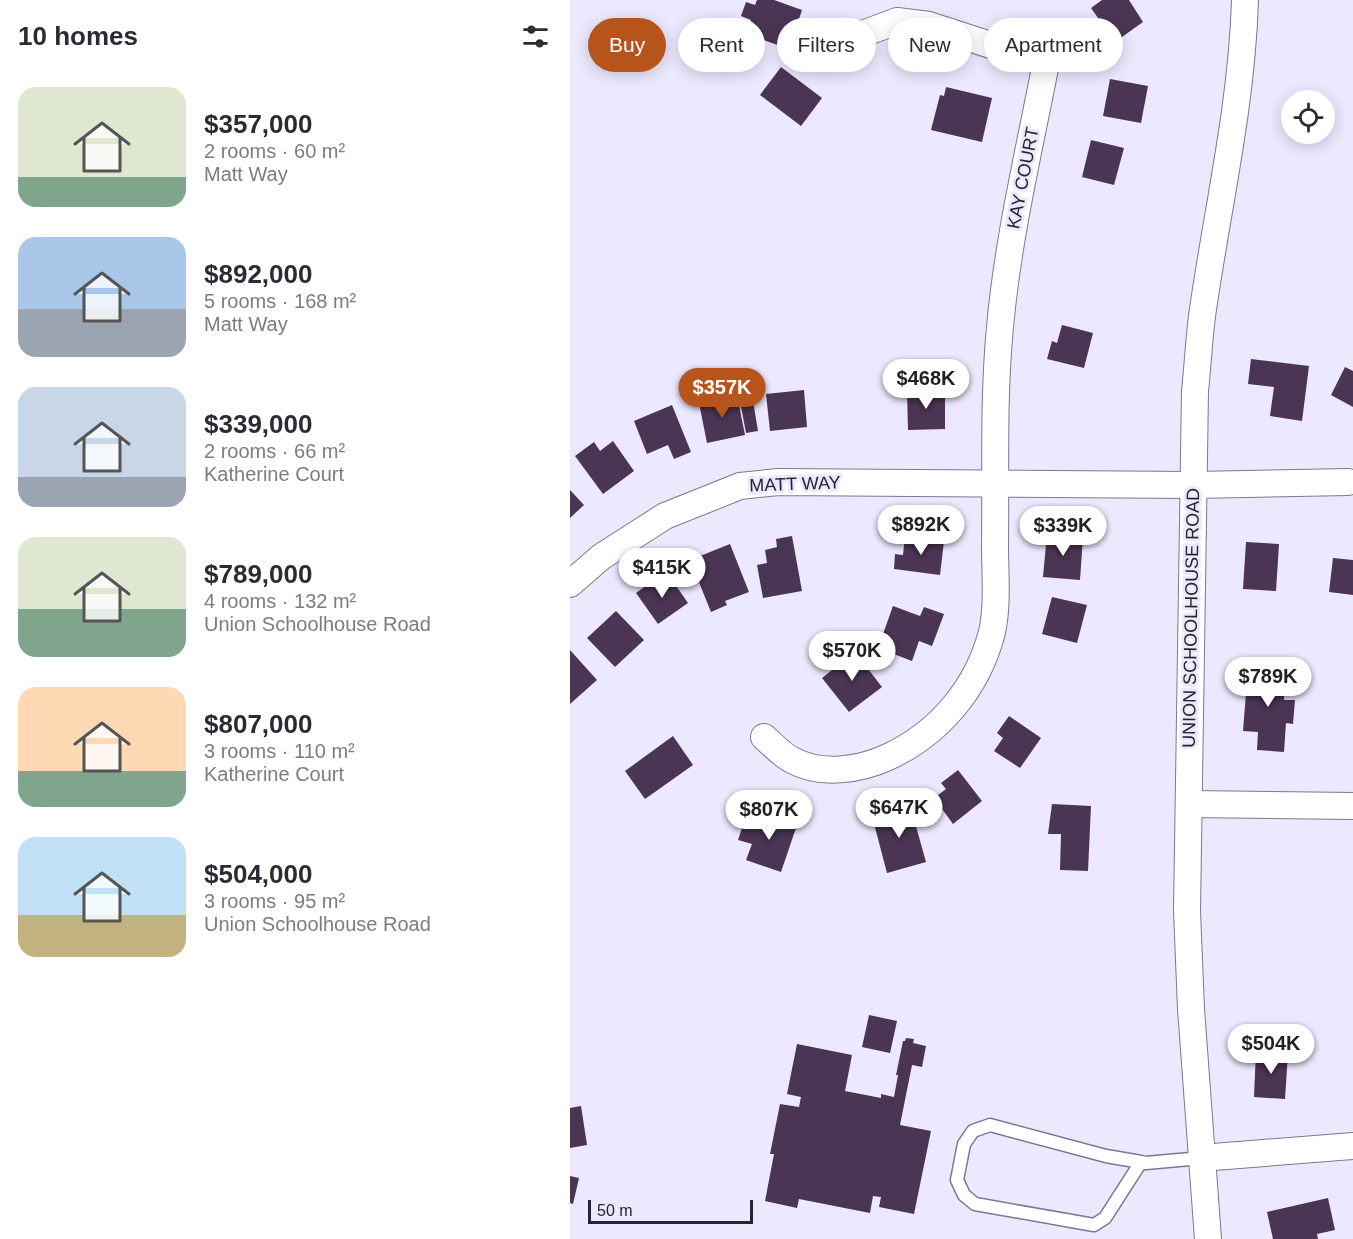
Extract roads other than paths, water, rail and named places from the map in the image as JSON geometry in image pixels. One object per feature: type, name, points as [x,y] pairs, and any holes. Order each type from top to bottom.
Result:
[{"type":"street","name":"UNION SCHOOLHOUSE ROAD","points":[[1208,1239],[1189,955],[1192,485],[1195,391],[1203,311],[1239,88],[1245,0]]},
{"type":"street","name":"KAY COURT","points":[[876,29],[897,21],[929,25],[1046,63],[1018,204],[1000,325],[995,385],[996,483]]},
{"type":"street","name":"MATT WAY","points":[[570,584],[611,550],[665,516],[740,486],[778,482],[1192,485],[1348,483]]},
{"type":"street","points":[[764,737],[792,760],[821,770],[849,769],[876,763],[903,750],[933,730],[958,702],[978,670],[992,631],[996,483]]},
{"type":"street","points":[[1189,804],[1353,806]]},
{"type":"street","points":[[1201,1158],[1353,1146]]},
{"type":"lane","points":[[1141,1162],[1105,1218],[1094,1225],[975,1204],[964,1195],[957,1180],[964,1144],[973,1131],[990,1125],[1106,1156],[1141,1162],[1201,1158]]}]
